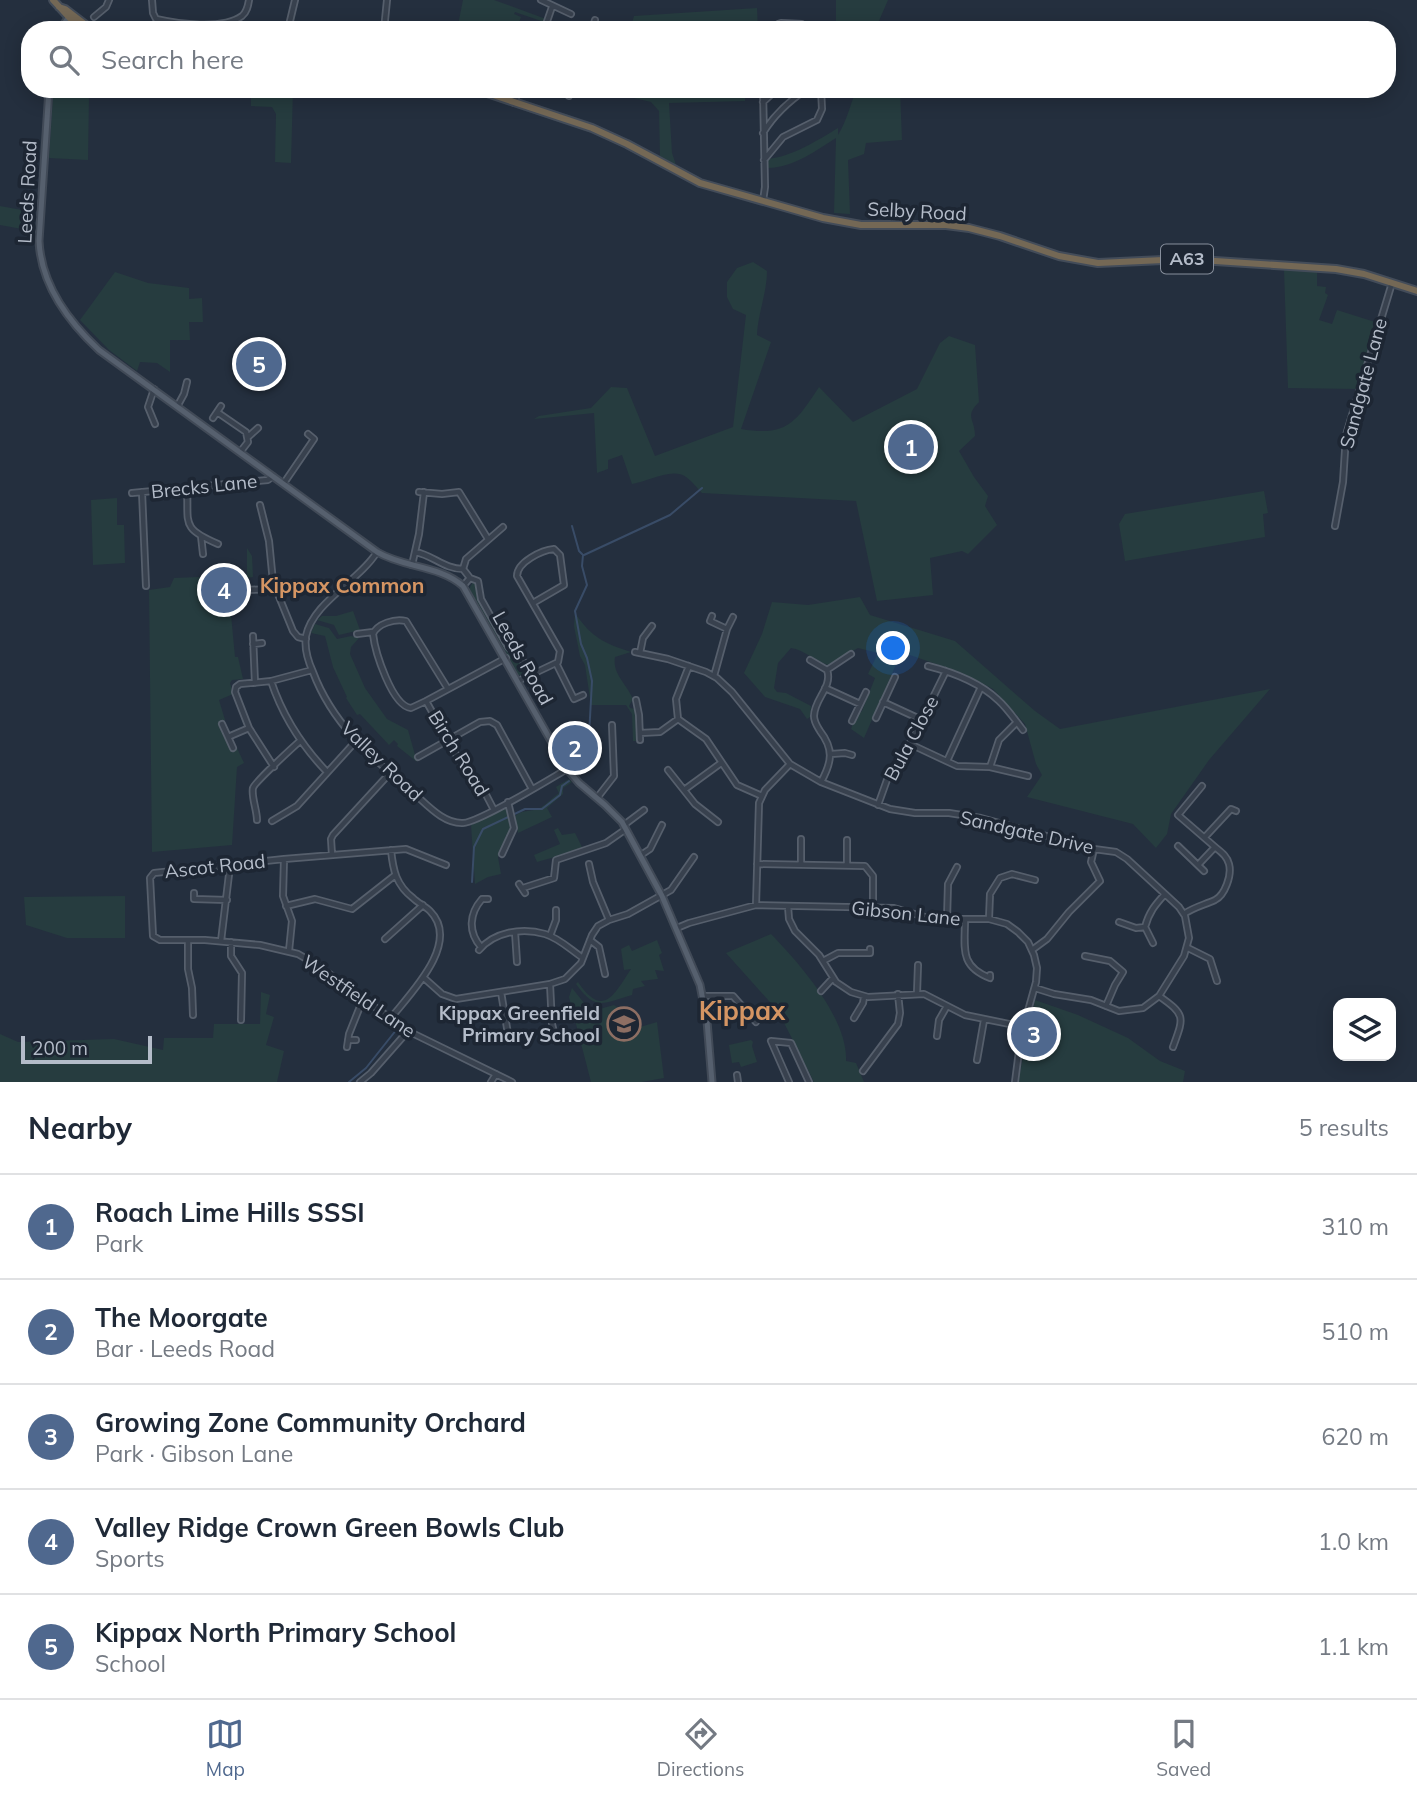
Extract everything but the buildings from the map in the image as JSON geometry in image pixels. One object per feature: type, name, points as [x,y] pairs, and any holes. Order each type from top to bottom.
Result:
[{"type":"highway","points":[[53,0],[75,21]]},
{"type":"highway","name":"Selby Road","points":[[500,98],[592,128],[693,180],[799,213],[852,224],[969,228],[1087,262],[1185,259],[1324,267],[1364,274],[1417,291]]},
{"type":"main road","name":"Leeds Road","points":[[48,98],[40,250],[45,273],[56,296],[92,342],[377,552],[412,566],[443,574],[463,586],[567,769],[625,827],[662,895],[695,969],[703,996],[712,1082]]},
{"type":"street","points":[[94,17],[106,7],[109,0]]},
{"type":"street","points":[[152,0],[153,16],[156,19],[172,21]]},
{"type":"street","points":[[224,21],[239,17],[246,10],[249,0]]},
{"type":"street","points":[[290,21],[295,0]]},
{"type":"street","points":[[385,21],[387,0]]},
{"type":"street","points":[[541,0],[571,14]]},
{"type":"street","points":[[547,21],[552,7]]},
{"type":"street","points":[[514,103],[516,98]]},
{"type":"street","points":[[763,98],[763,202]]},
{"type":"street","points":[[763,102],[767,98]]},
{"type":"street","points":[[763,134],[773,118],[795,98]]},
{"type":"street","points":[[764,160],[783,137],[817,120],[822,109],[821,98]]},
{"type":"street","name":"Sandgate Lane","points":[[1335,526],[1343,482],[1346,435],[1392,283]]},
{"type":"street","points":[[178,405],[187,382]]},
{"type":"street","points":[[154,388],[148,407],[155,424]]},
{"type":"street","points":[[213,418],[220,406]]},
{"type":"street","points":[[218,412],[246,432],[248,442],[241,451]]},
{"type":"street","points":[[248,437],[258,428]]},
{"type":"street","points":[[284,482],[314,439],[308,435]]},
{"type":"street","name":"Brecks Lane","points":[[132,493],[268,480],[274,475]]},
{"type":"street","points":[[187,488],[187,522],[201,536],[218,544]]},
{"type":"street","points":[[142,492],[146,586]]},
{"type":"street","points":[[412,566],[422,492],[459,492],[488,539]]},
{"type":"street","points":[[260,505],[269,541],[271,574],[293,631],[298,636],[306,639],[310,625],[331,598],[363,572],[377,552]]},
{"type":"street","points":[[463,569],[466,559],[503,527]]},
{"type":"street","points":[[201,536],[203,554]]},
{"type":"street","points":[[518,681],[556,663],[561,657],[561,651],[517,576],[520,565],[548,549],[556,550],[560,555],[564,584],[533,603]]},
{"type":"street","points":[[415,552],[427,555],[442,565],[463,569],[470,579],[463,586]]},
{"type":"street","name":"Leeds Road","points":[[470,579],[478,581],[481,599],[508,647],[527,665],[531,674]]},
{"type":"street","points":[[244,590],[276,589]]},
{"type":"street","points":[[712,616],[710,621],[727,629]]},
{"type":"street","points":[[714,676],[733,617]]},
{"type":"street","points":[[357,635],[373,632],[378,626],[388,623],[406,621],[448,689]]},
{"type":"street","name":"Sandgate Drive","points":[[652,626],[643,638],[638,652],[714,676],[725,684],[790,764],[821,782],[878,805],[907,813],[949,813],[981,818],[1094,849],[1116,852],[1127,859],[1184,914]]},
{"type":"street","points":[[373,632],[378,662],[401,704],[411,708],[426,701]]},
{"type":"street","points":[[253,636],[255,683]]},
{"type":"street","name":"Valley Road","points":[[306,639],[306,652],[312,670],[327,703],[341,724],[390,773],[449,820],[470,822],[567,769]]},
{"type":"street","points":[[253,643],[262,643]]},
{"type":"street","points":[[827,670],[851,654]]},
{"type":"street","name":"Birch Road","points":[[494,810],[482,787],[462,765],[426,701],[506,658]]},
{"type":"street","points":[[810,660],[827,670],[829,677],[817,704],[814,719],[828,742],[831,754],[828,770],[821,782]]},
{"type":"street","points":[[556,663],[574,699],[583,695]]},
{"type":"street","points":[[689,666],[676,699],[678,719],[706,739],[737,785],[762,796]]},
{"type":"street","points":[[928,666],[981,687],[1001,703],[1023,730]]},
{"type":"street","points":[[274,767],[248,728],[235,692],[236,687],[312,670]]},
{"type":"street","name":"Bula Close","points":[[878,805],[888,777],[910,744],[946,671]]},
{"type":"street","points":[[876,718],[895,677]]},
{"type":"street","points":[[271,681],[282,710],[300,741],[327,772]]},
{"type":"street","points":[[947,761],[981,687]]},
{"type":"street","points":[[825,688],[860,704]]},
{"type":"street","points":[[852,721],[866,692]]},
{"type":"street","points":[[636,700],[639,740]]},
{"type":"street","points":[[883,702],[922,720]]},
{"type":"street","points":[[640,733],[660,732],[678,719]]},
{"type":"street","points":[[418,757],[480,722],[490,721],[497,725],[531,789]]},
{"type":"street","points":[[990,767],[999,740],[1017,722]]},
{"type":"street","points":[[222,724],[233,748]]},
{"type":"street","points":[[597,798],[614,776],[612,724]]},
{"type":"street","points":[[228,737],[248,728]]},
{"type":"street","points":[[257,820],[252,790],[256,781],[300,741]]},
{"type":"street","points":[[272,821],[297,806],[356,741]]},
{"type":"street","points":[[910,744],[960,766],[990,767],[1028,776]]},
{"type":"street","points":[[831,754],[852,755]]},
{"type":"street","points":[[684,790],[721,763]]},
{"type":"street","points":[[756,905],[758,810],[762,796],[790,764]]},
{"type":"street","points":[[668,770],[695,804],[718,822]]},
{"type":"street","points":[[332,855],[333,835],[390,773]]},
{"type":"street","points":[[1035,988],[1083,998],[1119,1011],[1136,1010],[1149,1005],[1159,996],[1187,948],[1189,931],[1184,914],[1221,895],[1229,873],[1229,863],[1224,855],[1178,814],[1202,786]]},
{"type":"street","points":[[502,854],[513,832],[513,816],[508,802]]},
{"type":"street","points":[[1205,837],[1232,808]]},
{"type":"street","points":[[556,885],[556,860],[606,843],[644,810]]},
{"type":"street","points":[[641,855],[650,849],[661,829]]},
{"type":"street","points":[[801,839],[801,864]]},
{"type":"street","points":[[847,840],[847,865]]},
{"type":"street","points":[[1178,846],[1205,870]]},
{"type":"street","points":[[1198,865],[1215,847]]},
{"type":"street","points":[[1015,1082],[1024,1027],[1035,988],[1037,968],[1032,950],[1047,939],[1100,881],[1091,862],[1094,849]]},
{"type":"street","points":[[390,1019],[424,978],[436,956],[440,935],[436,919],[406,892],[394,875],[391,850]]},
{"type":"street","name":"Ascot Road","points":[[155,938],[151,931],[150,878],[156,872],[391,850],[412,850],[446,865]]},
{"type":"street","points":[[424,978],[442,994],[452,998],[550,984],[571,975],[583,958],[595,930],[608,920],[628,914],[676,885],[694,857]]},
{"type":"street","points":[[284,859],[283,896],[292,921],[289,951]]},
{"type":"street","points":[[590,864],[600,902],[608,920]]},
{"type":"street","points":[[757,864],[865,866],[872,873],[873,907]]},
{"type":"street","points":[[221,941],[230,866]]},
{"type":"street","points":[[947,919],[948,888],[957,867]]},
{"type":"street","points":[[989,919],[989,897],[1000,878],[1012,874],[1035,880]]},
{"type":"street","points":[[286,906],[315,899],[352,909],[394,875]]},
{"type":"street","points":[[522,888],[554,878]]},
{"type":"street","points":[[194,893],[194,899],[227,900]]},
{"type":"street","points":[[1153,943],[1145,927],[1151,910],[1165,894]]},
{"type":"street","points":[[488,899],[482,899],[475,907],[471,923],[473,936],[480,949],[499,935],[531,932],[550,936],[583,958]]},
{"type":"street","points":[[384,939],[423,905]]},
{"type":"street","name":"Gibson Lane","points":[[677,928],[756,905],[899,908],[928,918],[989,919],[1015,929],[1032,950]]},
{"type":"street","points":[[788,906],[793,928],[823,961],[833,978],[847,990],[863,997],[917,993],[934,997],[965,1015],[1024,1027]]},
{"type":"street","points":[[550,936],[556,920],[556,910]]},
{"type":"street","points":[[965,919],[967,962],[979,974],[989,978],[990,975]]},
{"type":"street","points":[[1119,922],[1136,928],[1145,927]]},
{"type":"street","points":[[515,932],[517,962]]},
{"type":"street","name":"Westfield Lane","points":[[155,938],[221,941],[289,951],[317,965],[408,1031],[512,1082]]},
{"type":"street","points":[[188,940],[193,1015]]},
{"type":"street","points":[[590,940],[599,947],[606,974]]},
{"type":"street","points":[[231,942],[231,956],[242,973],[241,1020]]},
{"type":"street","points":[[1187,948],[1210,959],[1217,981]]},
{"type":"street","points":[[823,961],[838,953],[870,953],[870,949]]},
{"type":"street","points":[[1085,956],[1110,961],[1123,972],[1106,1006]]},
{"type":"street","points":[[917,993],[918,965]]},
{"type":"street","points":[[821,991],[833,978]]},
{"type":"street","points":[[550,984],[552,1024],[556,1041]]},
{"type":"street","points":[[501,992],[508,1034]]},
{"type":"street","points":[[863,1071],[898,1024],[898,994]]},
{"type":"street","points":[[703,996],[733,996],[756,1022]]},
{"type":"street","points":[[1159,996],[1176,1008],[1181,1016],[1181,1025],[1173,1047]]},
{"type":"street","points":[[854,1018],[863,1003],[863,997]]},
{"type":"street","points":[[347,1047],[356,1013],[363,999]]},
{"type":"street","points":[[937,1036],[939,1020],[947,1006]]},
{"type":"street","points":[[977,1060],[984,1020]]},
{"type":"street","points":[[360,1082],[408,1031]]},
{"type":"street","points":[[348,1040],[356,1040]]},
{"type":"street","points":[[789,1082],[771,1041],[791,1043],[809,1082]]},
{"type":"street","points":[[491,1082],[496,1074]]},
{"type":"street","points":[[737,1075],[738,1082]]},
{"type":"green space","points":[[463,0],[494,0],[546,19],[541,21],[515,12],[514,14],[521,17],[519,21],[459,21]]},
{"type":"green space","points":[[836,0],[888,0],[879,21],[836,21]]},
{"type":"green space","points":[[757,8],[758,21],[633,21],[634,16]]},
{"type":"green space","points":[[53,98],[89,98],[88,160],[49,158]]},
{"type":"green space","points":[[251,98],[293,98],[291,163],[275,162],[276,114],[272,107],[251,106]]},
{"type":"green space","points":[[634,98],[745,98],[745,101],[669,103],[672,153],[676,165],[660,156],[659,111],[651,102]]},
{"type":"green space","points":[[854,98],[900,98],[902,140],[866,143],[864,154],[848,160],[850,214],[834,213],[836,138],[787,165],[768,168],[767,159],[795,151],[838,128],[838,135]]},
{"type":"green space","points":[[0,206],[33,212],[33,231],[0,225]]},
{"type":"green space","points":[[753,262],[767,271],[757,335],[771,342],[741,429],[769,431],[789,424],[804,409],[819,387],[853,422],[917,389],[940,343],[949,336],[975,345],[979,402],[971,415],[975,436],[959,451],[988,496],[985,506],[997,525],[968,554],[962,551],[930,558],[933,595],[877,601],[856,501],[702,493],[680,474],[659,476],[632,484],[622,455],[608,460],[608,469],[597,473],[594,413],[534,419],[591,408],[611,387],[627,388],[655,456],[733,427],[746,315],[733,309],[727,297],[727,282],[737,268]]},
{"type":"green space","points":[[1284,270],[1317,270],[1317,286],[1326,287],[1325,293],[1328,295],[1319,320],[1332,324],[1337,310],[1375,322],[1357,389],[1288,388]]},
{"type":"green space","points":[[115,272],[148,283],[189,288],[189,299],[202,298],[203,322],[189,322],[190,340],[170,340],[170,372],[157,363],[140,362],[137,371],[109,350],[80,320]]},
{"type":"green space","points":[[1264,491],[1268,513],[1263,514],[1265,537],[1125,561],[1119,524],[1125,514]]},
{"type":"green space","points":[[117,498],[117,525],[124,525],[125,563],[93,565],[91,500]]},
{"type":"green space","points":[[247,548],[252,556],[253,577],[242,579],[240,585],[239,577],[239,603],[230,604],[235,657],[238,657],[243,679],[232,680],[230,683],[233,694],[219,700],[225,720],[220,722],[232,750],[237,748],[244,763],[237,767],[232,845],[152,852],[149,590],[170,587],[174,578],[247,575]]},
{"type":"green space","points":[[473,582],[477,584],[479,598],[506,648],[526,667],[526,675],[517,675],[469,589]]},
{"type":"green space","points":[[860,597],[870,615],[955,641],[1035,711],[1060,729],[1270,689],[1209,760],[1171,814],[1167,834],[1156,848],[1133,824],[1027,797],[1042,775],[1036,764],[1025,724],[993,689],[962,673],[904,653],[898,660],[864,738],[851,729],[862,711],[875,678],[868,674],[878,653],[858,648],[828,665],[791,648],[778,663],[774,688],[777,692],[786,693],[811,706],[810,717],[807,719],[800,709],[765,697],[744,673],[762,634],[772,602],[808,605]]},
{"type":"green space","points":[[353,611],[360,630],[339,635],[334,625],[317,620],[322,616],[336,616]]},
{"type":"green space","points":[[575,613],[599,638],[631,652],[615,657],[615,663],[618,674],[633,699],[629,706],[635,709],[638,721],[637,741],[633,741],[632,714],[626,705],[591,705],[585,665],[580,656],[574,626]]},
{"type":"green space","points":[[315,624],[329,628],[337,639],[351,636],[359,638],[351,647],[350,654],[365,688],[387,719],[408,730],[417,762],[397,746],[394,740],[389,745],[360,714],[357,715],[346,698],[333,667],[325,636],[311,633]]},
{"type":"green space","points":[[569,779],[572,782],[563,788],[563,794],[547,808],[552,817],[518,833],[515,816],[543,806],[559,793],[556,787]]},
{"type":"green space","points":[[508,807],[513,823],[511,833],[505,837],[498,857],[501,874],[475,884],[471,825]]},
{"type":"green space","points":[[558,828],[562,835],[575,833],[583,849],[537,862],[534,855],[560,844],[554,830]]},
{"type":"green space","points":[[125,896],[125,938],[67,938],[26,925],[24,897]]},
{"type":"green space","points":[[771,934],[820,992],[839,1027],[846,1061],[856,1063],[864,1082],[814,1082],[778,1011],[726,953]]},
{"type":"green space","points":[[657,940],[664,971],[655,970],[658,979],[641,981],[645,986],[633,989],[632,995],[607,1002],[595,1002],[576,984],[578,982],[594,999],[608,999],[631,969],[624,970],[621,949],[629,945],[632,951]]},
{"type":"green space","name":"Kippax Greenfield Primary School","points":[[572,988],[589,1009],[614,1005],[620,1009],[618,1012],[638,1020],[640,1027],[657,1022],[664,1078],[642,1082],[591,1082],[569,997]]},
{"type":"green space","points":[[261,992],[270,995],[266,1014],[274,1017],[266,1045],[284,1051],[277,1082],[0,1082],[0,1034],[18,1042],[114,1039],[163,1050],[164,1038],[213,1038],[214,1024],[260,1024]]},
{"type":"green space","points":[[1035,1000],[1078,1015],[1128,1038],[1160,1061],[1185,1071],[1183,1082],[1018,1082]]},
{"type":"green space","points":[[751,1040],[757,1062],[741,1067],[739,1062],[732,1063],[729,1045]]},
{"type":"waterway","points":[[584,555],[670,515],[702,488]]},
{"type":"waterway","points":[[572,526],[582,554]]},
{"type":"waterway","points":[[578,773],[584,767],[588,754],[592,681],[575,611],[587,585],[582,566],[583,555]]},
{"type":"waterway","points":[[472,882],[474,847],[483,829],[525,809],[542,809],[560,795],[562,786],[569,781]]},
{"type":"waterway","points":[[349,1082],[366,1068],[397,1029]]},
{"type":"place","name":"Kippax North Primary School","points":[[259,364]]},
{"type":"place","name":"Roach Lime Hills SSSI","points":[[911,447]]},
{"type":"place","name":"Valley Ridge Crown Green Bowls Club","points":[[224,590]]},
{"type":"place","name":"The Moorgate","points":[[575,748]]},
{"type":"place","name":"Kippax Greenfield Primary School","points":[[624,1024]]},
{"type":"place","name":"Growing Zone Community Orchard","points":[[1034,1034]]},
{"type":"district","name":"Kippax Common","points":[[342,586]]},
{"type":"district","name":"Kippax","points":[[742,1011]]}]
